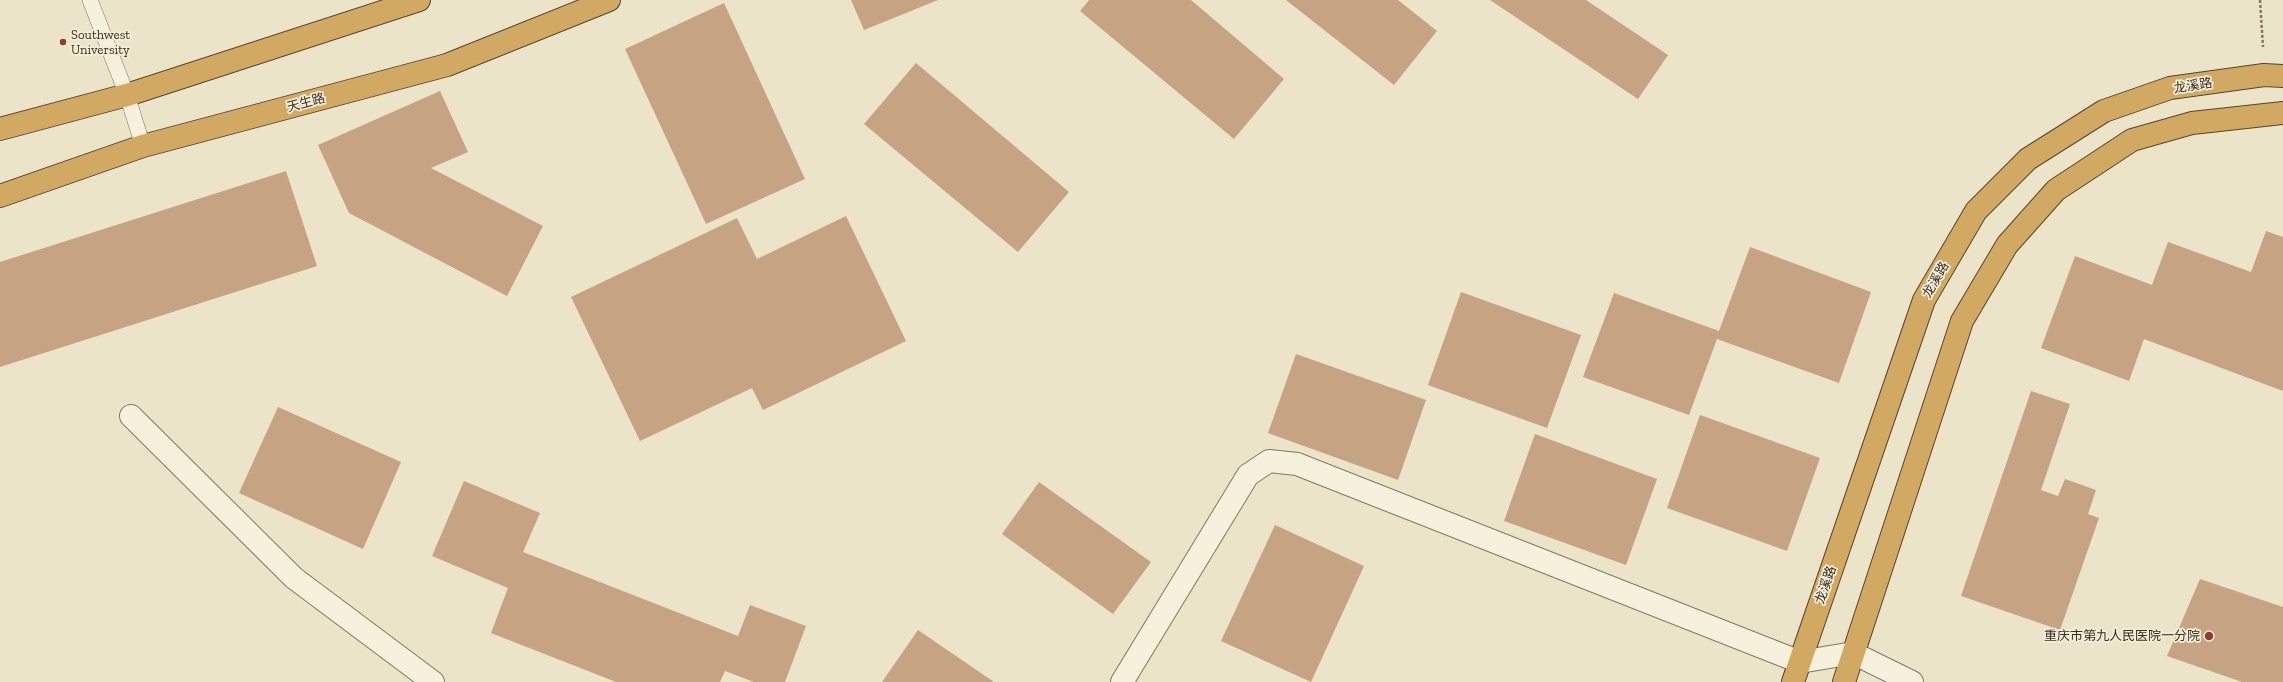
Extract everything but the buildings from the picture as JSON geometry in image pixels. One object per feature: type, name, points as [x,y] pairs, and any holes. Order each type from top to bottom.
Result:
[{"type":"highway","points":[[0,129],[127,94],[419,0]]},
{"type":"highway","name":"天生路","points":[[0,196],[143,146],[447,65],[609,0]]},
{"type":"highway","name":"龙溪路","points":[[1793,682],[1924,300],[1976,211],[2028,159],[2104,111],[2170,88],[2273,76]]},
{"type":"highway","points":[[1844,682],[1962,321],[2007,245],[2056,190],[2132,140],[2192,123],[2283,113]]},
{"type":"street","points":[[131,416],[294,578],[433,682]]},
{"type":"street","points":[[1122,682],[1248,476],[1269,461],[1297,464],[1800,662],[1853,653],[1912,682]]},
{"type":"lane","points":[[90,0],[127,94],[143,146]]},
{"type":"path","points":[[2260,0],[2273,76]]},
{"type":"place","name":"Southwest University","points":[[63,42]]},
{"type":"place","name":"重庆市第九人民医院一分院","points":[[2209,636]]}]
